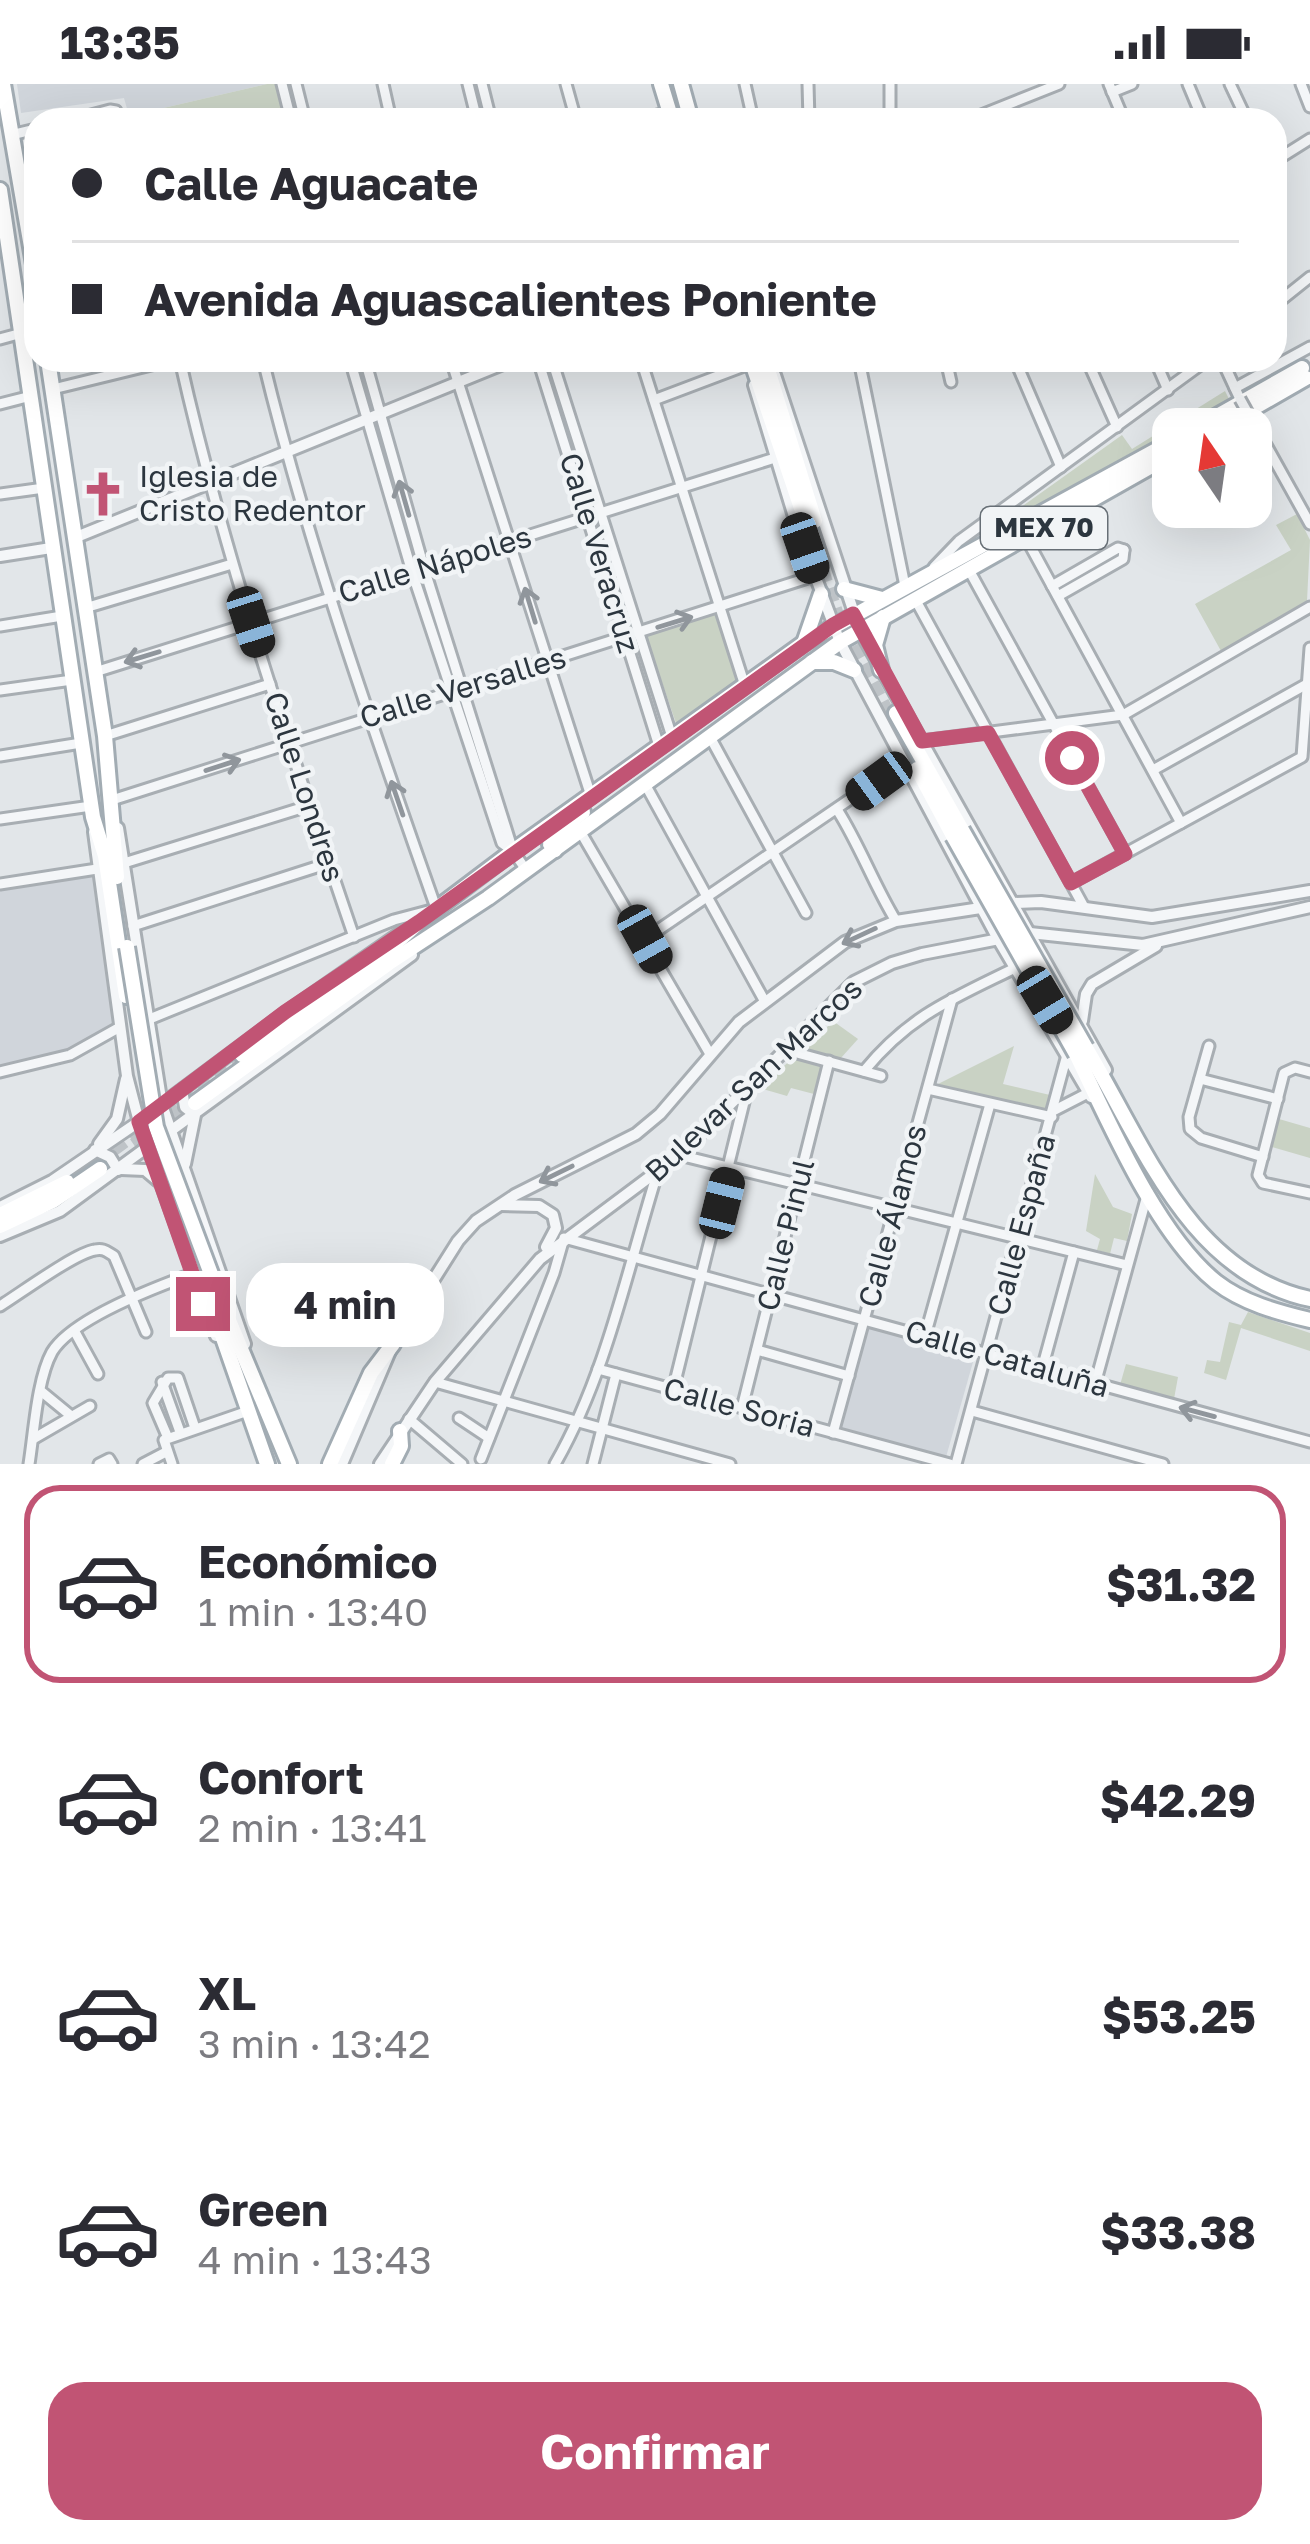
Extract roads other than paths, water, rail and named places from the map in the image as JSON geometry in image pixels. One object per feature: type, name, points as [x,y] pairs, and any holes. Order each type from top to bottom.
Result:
[{"type":"main road","points":[[3,84],[24,178]]},
{"type":"main road","points":[[1,201],[7,275],[24,348]]},
{"type":"main road","points":[[1230,408],[1307,362]]},
{"type":"main road","points":[[1245,408],[1307,362]]},
{"type":"main road","points":[[28,372],[81,743],[105,856],[143,1108],[267,1464]]},
{"type":"main road","points":[[50,372],[105,736],[127,947],[156,1126],[289,1464]]},
{"type":"main road","points":[[760,372],[812,527]]},
{"type":"main road","points":[[1237,393],[1286,372]]},
{"type":"main road","name":"MEX 70","points":[[910,593],[929,574],[1152,452]]},
{"type":"main road","name":"MEX 70","points":[[195,1109],[389,963],[448,927],[860,631],[883,608],[969,570],[1152,466]]},
{"type":"main road","points":[[1073,511],[1152,475]]},
{"type":"main road","points":[[844,589],[883,608],[875,645],[881,670]]},
{"type":"main road","points":[[804,643],[820,594]]},
{"type":"main road","name":"MEX 70","points":[[242,1054],[804,643],[853,614],[883,608]]},
{"type":"main road","points":[[812,662],[834,662],[854,670]]},
{"type":"main road","points":[[893,715],[1076,1052],[1094,1098],[1169,1230],[1215,1281],[1242,1298],[1310,1320]]},
{"type":"main road","points":[[555,850],[550,844],[552,836],[582,812],[591,796]]},
{"type":"main road","points":[[1076,1052],[1112,1090],[1170,1191],[1209,1245],[1264,1284],[1310,1299]]},
{"type":"main road","name":"MEX 70","points":[[1,1207],[48,1193],[97,1160]]},
{"type":"main road","name":"MEX 70","points":[[0,1226],[53,1202],[97,1160]]},
{"type":"main road","points":[[329,1464],[371,1372],[394,1344]]},
{"type":"main road","points":[[392,1464],[404,1425]]},
{"type":"street","points":[[999,108],[1059,84]]},
{"type":"street","points":[[1111,88],[1132,84]]},
{"type":"street","points":[[1301,84],[1310,106]]},
{"type":"street","points":[[11,135],[24,132]]},
{"type":"street","points":[[0,339],[22,334]]},
{"type":"street","points":[[53,389],[125,372]]},
{"type":"street","name":"Calle Londres","points":[[179,372],[232,564],[354,937]]},
{"type":"street","points":[[146,1020],[394,920],[435,909],[331,598],[266,372]]},
{"type":"street","points":[[353,372],[412,572],[502,843],[514,851]]},
{"type":"street","points":[[368,372],[424,568],[514,851],[526,870]]},
{"type":"street","points":[[455,372],[591,796]]},
{"type":"street","points":[[74,538],[483,372]]},
{"type":"street","name":"Calle Veracruz","points":[[542,372],[625,638],[665,742]]},
{"type":"street","name":"Calle Veracruz","points":[[556,372],[638,633],[665,742]]},
{"type":"street","points":[[645,372],[746,686]]},
{"type":"street","points":[[654,400],[732,372]]},
{"type":"street","points":[[756,372],[755,393],[775,458],[840,642],[998,939],[1076,1052]]},
{"type":"street","points":[[766,372],[782,389],[860,631],[1082,1024],[1112,1090]]},
{"type":"street","points":[[863,372],[910,593],[1084,907]]},
{"type":"street","points":[[949,372],[951,382]]},
{"type":"street","points":[[1021,372],[1061,466]]},
{"type":"street","points":[[1092,372],[1117,427]]},
{"type":"street","points":[[1160,372],[1168,389]]},
{"type":"street","points":[[929,574],[959,541],[1191,372]]},
{"type":"street","points":[[1227,372],[1245,408]]},
{"type":"street","points":[[0,404],[31,395]]},
{"type":"street","points":[[1272,456],[1310,524]]},
{"type":"street","name":"Calle Nápoles","points":[[94,671],[775,458]]},
{"type":"street","points":[[0,494],[44,488]]},
{"type":"street","points":[[1026,538],[1181,823]]},
{"type":"street","points":[[0,556],[51,548]]},
{"type":"street","points":[[1118,548],[1124,550],[1123,559],[1055,591],[1118,548]]},
{"type":"street","points":[[85,608],[232,564]]},
{"type":"street","points":[[969,570],[1125,854]]},
{"type":"street","name":"Calle Versalles","points":[[112,806],[289,743],[814,577]]},
{"type":"street","points":[[922,741],[1123,715],[1310,608]]},
{"type":"street","points":[[0,626],[62,616]]},
{"type":"street","points":[[1071,883],[1302,757],[1310,648]]},
{"type":"street","points":[[0,690],[72,680]]},
{"type":"street","points":[[105,736],[270,684]]},
{"type":"street","points":[[1153,770],[1307,684]]},
{"type":"street","points":[[710,737],[806,913]]},
{"type":"street","points":[[0,755],[81,743]]},
{"type":"street","points":[[645,939],[904,764]]},
{"type":"street","points":[[645,784],[764,1000]]},
{"type":"street","points":[[112,806],[162,1105],[250,1364]]},
{"type":"street","points":[[124,862],[308,806]]},
{"type":"street","points":[[0,819],[92,811],[127,1076],[209,1322],[232,1366]]},
{"type":"street","points":[[838,811],[896,921]]},
{"type":"street","points":[[580,831],[710,1054]]},
{"type":"street","points":[[133,926],[329,863]]},
{"type":"street","points":[[0,884],[97,869]]},
{"type":"street","points":[[972,890],[990,891],[999,877]]},
{"type":"street","name":"Bulevar San Marcos","points":[[342,1464],[394,1344],[458,1241],[499,1204],[636,1134],[764,1000],[845,942],[896,921],[1013,903],[1152,917],[1310,891]]},
{"type":"street","points":[[1082,1024],[1092,984],[1164,942],[1310,908]]},
{"type":"street","name":"MEX 70","points":[[97,1160],[139,1122],[302,1000],[419,922]]},
{"type":"street","name":"Bulevar San Marcos","points":[[380,1464],[435,1382],[530,1269],[564,1238],[680,1155],[834,998],[871,972],[922,954],[1030,933],[1143,945],[1164,942]]},
{"type":"street","points":[[864,1071],[918,1017],[1015,968]]},
{"type":"street","points":[[1027,986],[1034,973],[1051,971]]},
{"type":"street","name":"Calle Álamos","points":[[832,1433],[952,999]]},
{"type":"street","points":[[0,1072],[70,1055],[120,1027]]},
{"type":"street","points":[[1209,1046],[1189,1117],[1190,1129],[1201,1138],[1263,1157]]},
{"type":"street","points":[[123,1051],[140,1054],[151,1047]]},
{"type":"street","points":[[786,1050],[881,1076]]},
{"type":"street","name":"Calle España","points":[[953,1464],[972,1411],[1053,1114],[1076,1052]]},
{"type":"street","name":"Calle Pinul","points":[[742,1408],[829,1061]]},
{"type":"street","points":[[1310,1072],[1288,1069],[1258,1175],[1263,1183],[1310,1192]]},
{"type":"street","points":[[97,1160],[117,1119],[127,1076]]},
{"type":"street","points":[[1201,1078],[1278,1099]]},
{"type":"street","points":[[928,1089],[1053,1114],[1094,1098]]},
{"type":"street","points":[[182,1090],[185,1106],[195,1109],[185,1174]]},
{"type":"street","points":[[674,1390],[747,1090]]},
{"type":"street","points":[[925,1336],[990,1103]]},
{"type":"street","name":"MEX 70","points":[[0,1236],[42,1221],[170,1132],[195,1109]]},
{"type":"street","points":[[680,1155],[1127,1265]]},
{"type":"street","points":[[97,1160],[110,1157],[118,1170],[145,1169],[164,1189]]},
{"type":"street","points":[[164,1189],[166,1171],[175,1167],[185,1174]]},
{"type":"street","points":[[555,1464],[578,1424],[598,1369],[657,1174]]},
{"type":"street","points":[[1095,1384],[1148,1192]]},
{"type":"street","points":[[499,1204],[528,1204],[553,1215],[554,1235],[530,1269]]},
{"type":"street","points":[[481,1460],[564,1238]]},
{"type":"street","name":"Calle Cataluña","points":[[564,1238],[1310,1442]]},
{"type":"street","points":[[0,1306],[95,1250],[114,1256],[146,1332]]},
{"type":"street","points":[[1042,1370],[1074,1252]]},
{"type":"street","points":[[29,1464],[50,1356],[75,1332],[131,1296],[192,1274]]},
{"type":"street","points":[[75,1332],[98,1374]]},
{"type":"street","points":[[757,1351],[849,1376]]},
{"type":"street","name":"Calle Soria","points":[[598,1369],[953,1464]]},
{"type":"street","points":[[592,1464],[616,1374]]},
{"type":"street","points":[[168,1438],[153,1402],[162,1382],[173,1376],[178,1378],[195,1428]]},
{"type":"street","points":[[162,1382],[180,1432]]},
{"type":"street","points":[[435,1382],[730,1464]]},
{"type":"street","points":[[42,1392],[70,1415]]},
{"type":"street","points":[[33,1439],[90,1406]]},
{"type":"street","points":[[172,1464],[162,1442],[248,1411]]},
{"type":"street","points":[[972,1411],[1163,1464]]},
{"type":"street","points":[[459,1418],[489,1438]]},
{"type":"street","points":[[404,1425],[462,1464]]},
{"type":"street","points":[[143,1464],[166,1452]]},
{"type":"street","points":[[99,1464],[109,1459],[112,1464]]},
{"type":"tunnel","points":[[808,529],[839,621],[890,717]]},
{"type":"tunnel","points":[[96,1162],[242,1055]]},
{"type":"tunnel","points":[[134,1145],[195,1103]]},
{"type":"place","name":"Iglesia de Cristo Redentor","points":[[103,494]]}]
